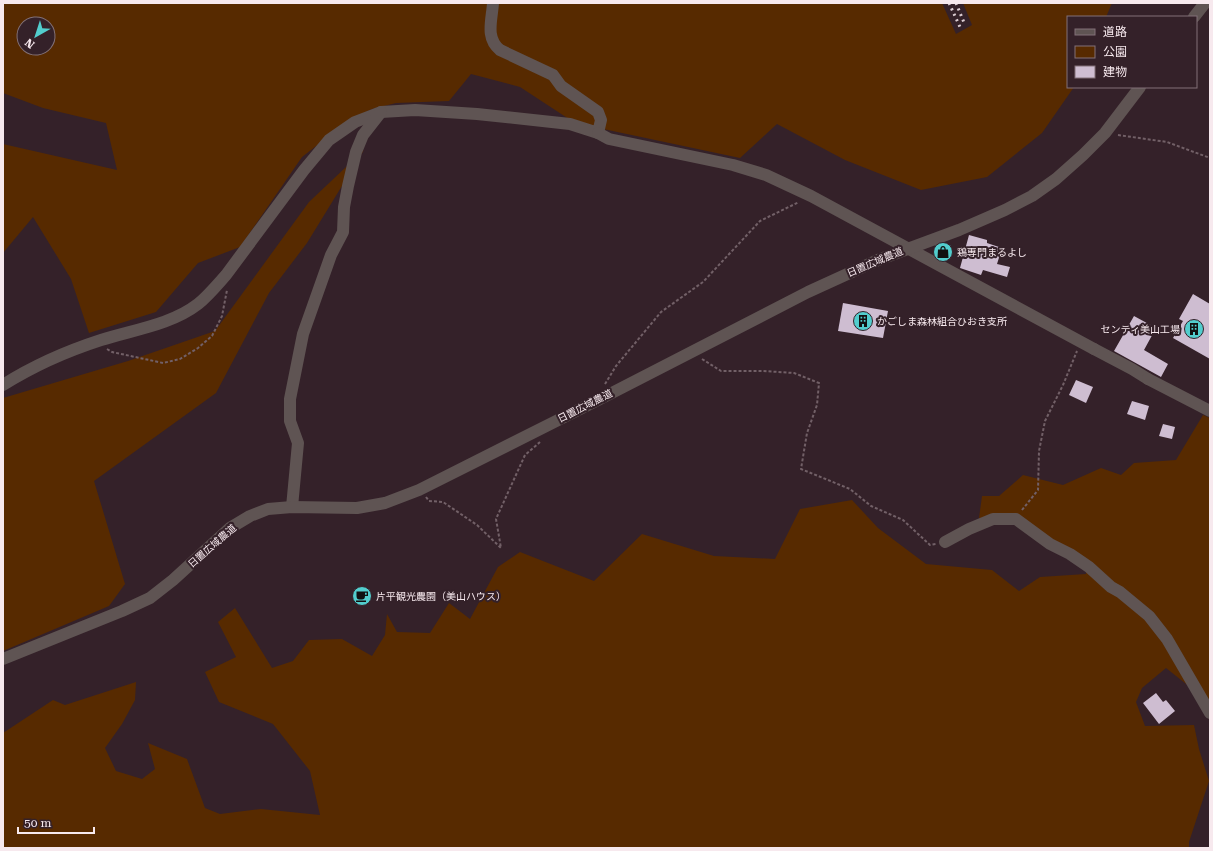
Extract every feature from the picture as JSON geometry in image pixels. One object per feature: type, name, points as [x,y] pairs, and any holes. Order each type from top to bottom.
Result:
[{"type":"street","points":[[493,3],[490,36],[493,44],[500,50],[553,75],[561,86],[598,112],[601,120],[598,133]]},
{"type":"street","points":[[1195,16],[1205,3]]},
{"type":"street","name":"日置広域農道","points":[[3,659],[122,611],[150,598],[173,580],[230,528],[250,516],[268,509],[292,507],[357,508],[385,503],[419,490],[808,292],[878,260],[959,230],[1005,210],[1032,196],[1056,179],[1083,155],[1105,132],[1139,88]]},
{"type":"street","points":[[3,385],[20,374],[51,360],[99,340],[162,322],[197,304],[226,275],[304,170],[329,140],[355,122],[381,112],[415,110],[477,114],[570,124],[598,133],[609,139],[732,165],[759,173],[811,196],[1148,379],[1210,411]]},
{"type":"street","points":[[292,507],[298,443],[290,421],[290,399],[302,334],[331,256],[343,232],[344,207],[356,152],[363,135],[381,112]]},
{"type":"street","points":[[945,542],[969,529],[994,520],[1016,519],[1050,544],[1070,554],[1089,567],[1149,616],[1167,639],[1210,713]]},
{"type":"path","points":[[1105,132],[1167,142],[1210,158]]},
{"type":"path","points":[[602,398],[604,385],[616,366],[661,312],[703,282],[760,221],[811,196]]},
{"type":"path","points":[[99,340],[104,348],[112,352],[163,363],[180,359],[198,348],[212,336],[222,316],[228,286],[226,275]]},
{"type":"path","points":[[1016,519],[1038,490],[1039,451],[1045,421],[1063,385],[1081,342]]},
{"type":"path","points":[[692,352],[722,371],[763,371],[794,374],[819,384],[817,406],[807,433],[801,469],[850,488],[871,506],[903,520],[930,545],[945,542]]},
{"type":"path","points":[[419,490],[429,501],[443,502],[477,525],[501,548],[496,519],[525,455],[541,441]]},
{"type":"green space","points":[[3,3],[942,3],[956,34],[972,25],[963,3],[1112,3],[1106,16],[1067,16],[1067,88],[1073,88],[1042,133],[987,177],[921,190],[845,160],[777,124],[740,158],[575,123],[520,87],[471,74],[449,101],[396,103],[372,109],[351,119],[302,157],[240,247],[198,263],[156,312],[89,333],[71,279],[33,217],[3,253],[3,144],[117,170],[106,123],[43,108],[3,93]]},
{"type":"green space","points":[[364,150],[307,243],[269,293],[216,393],[94,481],[125,584],[109,606],[3,651],[3,398],[128,361],[215,331],[309,202]]},
{"type":"green space","points":[[1203,415],[1210,418],[1210,703],[1166,668],[1142,688],[1136,702],[1145,726],[1194,725],[1199,749],[1209,781],[1189,842],[1189,848],[3,848],[3,733],[53,700],[65,705],[136,682],[135,700],[122,724],[105,748],[116,771],[142,779],[155,769],[148,743],[187,759],[205,808],[220,814],[261,809],[320,815],[310,771],[273,724],[219,702],[205,672],[236,657],[218,622],[235,608],[272,668],[293,661],[309,640],[342,639],[372,656],[385,635],[387,614],[397,632],[430,633],[449,603],[470,619],[498,567],[520,552],[594,581],[642,534],[714,556],[775,559],[800,509],[852,500],[878,528],[926,564],[992,570],[1019,591],[1040,577],[1086,574],[1086,561],[1017,523],[979,518],[982,496],[999,496],[1023,475],[1063,485],[1101,468],[1121,475],[1134,463],[1176,460]]},
{"type":"building","points":[[969,235],[987,240],[987,243],[1002,248],[997,264],[1010,267],[1007,277],[983,270],[981,275],[960,268]]},
{"type":"building","name":"鶏専門まるよし","points":[[943,244],[950,249],[943,259],[935,254]]},
{"type":"building","name":"センティ美山工場","points":[[1193,294],[1210,304],[1210,359],[1173,338],[1183,321],[1179,319]]},
{"type":"building","name":"かごしま森林組合ひおき支所","points":[[843,303],[888,311],[883,338],[838,331]]},
{"type":"building","points":[[1134,316],[1156,328],[1144,350],[1168,364],[1161,377],[1114,351]]},
{"type":"building","points":[[1076,380],[1093,387],[1086,403],[1069,395]]},
{"type":"building","points":[[1132,401],[1149,406],[1145,420],[1127,414]]},
{"type":"building","points":[[1163,424],[1175,427],[1172,439],[1159,436]]},
{"type":"building","points":[[1156,693],[1163,702],[1166,700],[1175,711],[1159,724],[1143,703]]},
{"type":"railway","points":[[949,3],[960,27]]},
{"type":"railway","points":[[956,3],[965,25]]},
{"type":"place","name":"鶏専門まるよし","points":[[943,252]]},
{"type":"place","name":"かごしま森林組合ひおき支所","points":[[863,321]]},
{"type":"place","name":"センティ美山工場","points":[[1194,329]]},
{"type":"place","name":"片平観光農園（美山ハウス）","points":[[362,596]]}]
